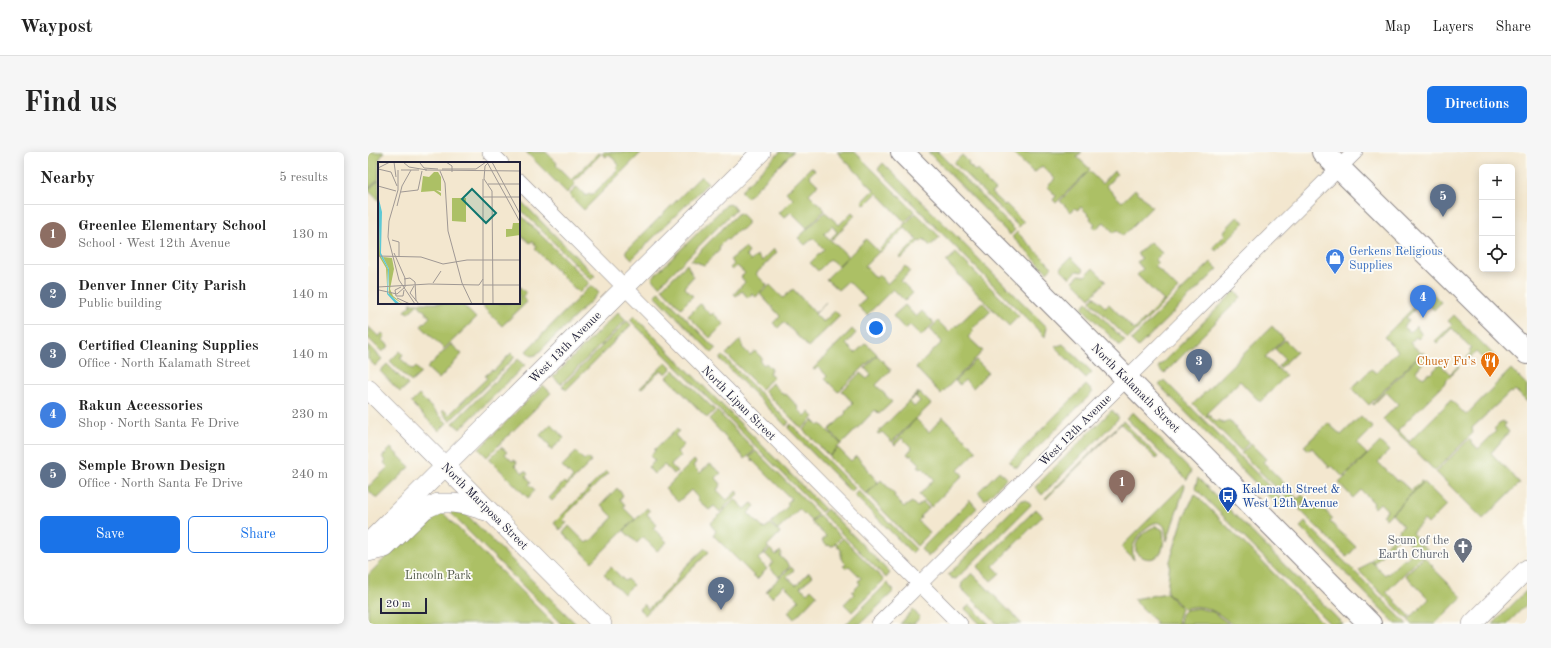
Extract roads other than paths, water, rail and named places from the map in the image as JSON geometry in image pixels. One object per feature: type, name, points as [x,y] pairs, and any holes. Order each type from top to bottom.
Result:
[{"type":"main road","name":"North Kalamath Street","points":[[902,152],[1370,624]]},
{"type":"main road","points":[[1323,152],[1527,353]]},
{"type":"street","points":[[490,152],[500,162]]},
{"type":"street","name":"West 13th Avenue","points":[[368,543],[761,152]]},
{"type":"street","name":"West 12th Avenue","points":[[879,624],[1355,152]]},
{"type":"street","name":"North Lipan Street","points":[[520,183],[960,624]]},
{"type":"street","name":"North Mariposa Street","points":[[368,389],[602,624]]},
{"type":"street","points":[[368,552],[385,548],[425,509],[438,503],[453,503],[474,506],[496,517]]},
{"type":"street","points":[[1472,624],[1527,569]]},
{"type":"place","name":"Semple Brown Design","points":[[1443,217]]},
{"type":"place","name":"Gerkens Religious Supplies","points":[[1335,275]]},
{"type":"place","name":"Rakun Accessories","points":[[1423,318]]},
{"type":"place","name":"Chuey Fu’s","points":[[1490,378]]},
{"type":"place","name":"Certified Cleaning Supplies","points":[[1199,382]]},
{"type":"place","name":"Greenlee Elementary School","points":[[1122,503]]},
{"type":"place","name":"Kalamath Street & West 12th Avenue","points":[[1228,513]]},
{"type":"place","name":"Scum of the Earth Church","points":[[1463,564]]},
{"type":"place","name":"Denver Inner City Parish","points":[[721,610]]},
{"type":"park label","name":"Lincoln Park","points":[[438,575]]}]
